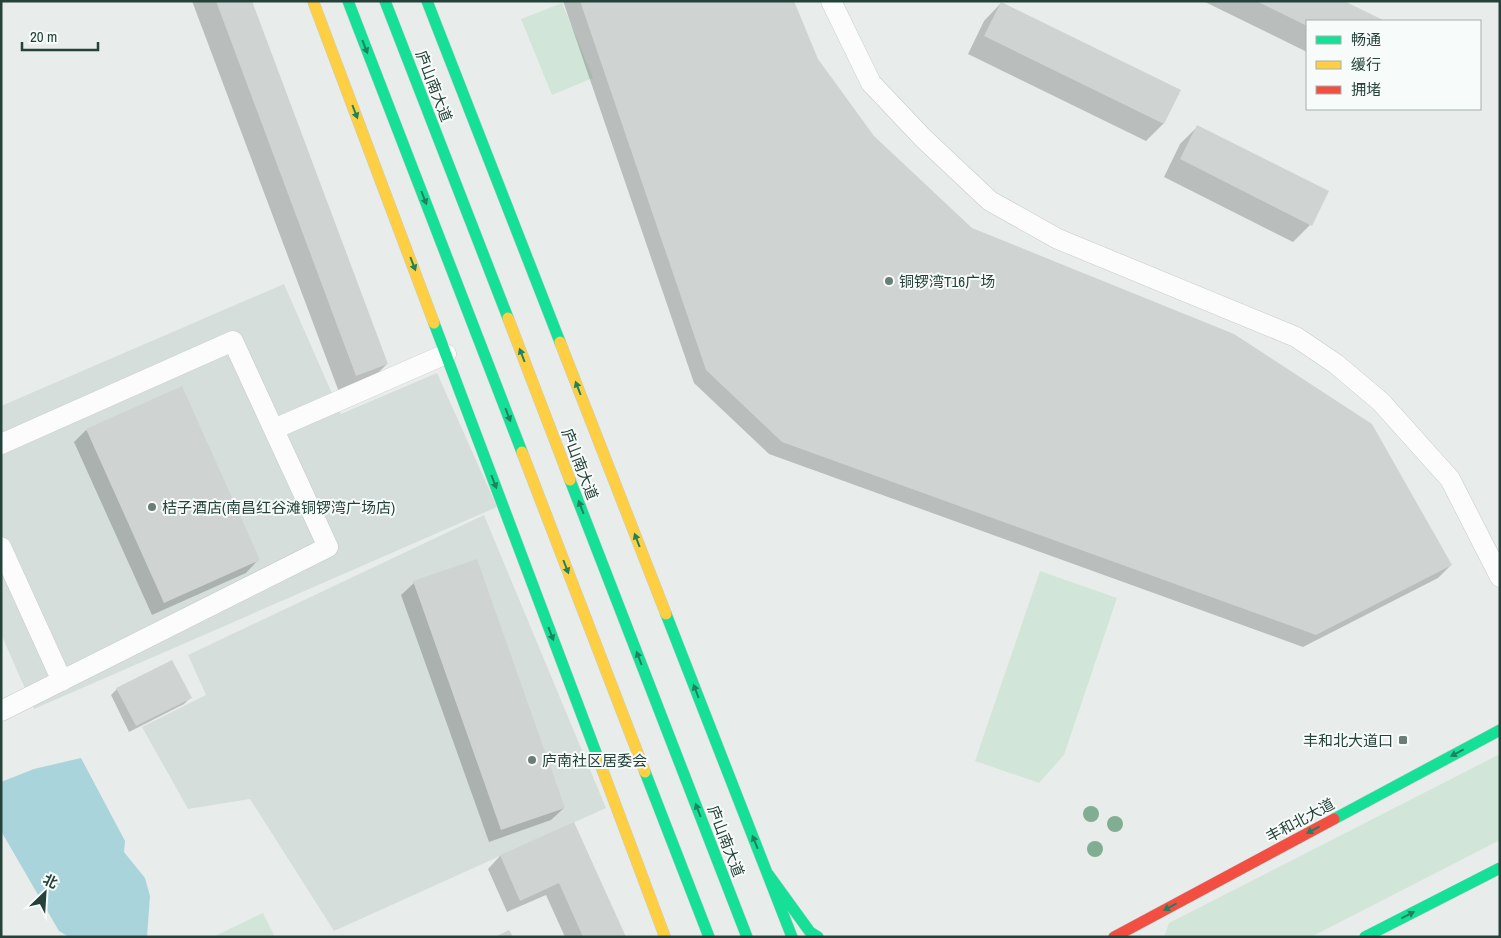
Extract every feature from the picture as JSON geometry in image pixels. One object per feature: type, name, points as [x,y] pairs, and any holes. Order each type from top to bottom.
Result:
[{"type":"main road","points":[[314,1],[665,937]]},
{"type":"main road","points":[[348,1],[709,937]]},
{"type":"main road","name":"庐山南大道","points":[[385,1],[747,937]]},
{"type":"main road","points":[[427,1],[792,937]]},
{"type":"main road","name":"丰和北大道","points":[[1108,937],[1118,934],[1500,730]]},
{"type":"main road","points":[[1365,937],[1500,868]]},
{"type":"main road","points":[[768,874],[810,932],[818,937]]},
{"type":"street","points":[[831,1],[870,83],[923,138],[990,201],[1058,239],[1296,337],[1336,364],[1359,383],[1381,402],[1450,479],[1500,577]]},
{"type":"street","points":[[1,444],[234,342],[328,547],[1,711]]},
{"type":"street","points":[[274,429],[446,354]]},
{"type":"street","points":[[1,547],[62,680]]},
{"type":"shaded area","points":[[284,284],[341,414],[437,373],[497,507],[34,709],[1,634],[1,406]]},
{"type":"shaded area","points":[[484,515],[606,808],[334,931],[250,799],[188,809],[142,727],[206,695],[188,655]]},
{"type":"green space","points":[[562,3],[593,78],[552,95],[521,19]]},
{"type":"green space","points":[[1040,571],[1117,598],[1064,755],[1039,783],[975,761]]},
{"type":"green space","points":[[1500,754],[1500,840],[1311,937],[1164,937],[1169,923]]},
{"type":"green space","points":[[263,913],[275,937],[213,937]]},
{"type":"water","points":[[81,758],[125,841],[124,852],[145,878],[150,896],[147,937],[69,937],[59,931],[1,831],[1,782],[34,769]]},
{"type":"building","points":[[216,1],[252,1],[388,364],[356,376]]},
{"type":"building","name":"铜锣湾T16广场","points":[[580,1],[794,1],[818,59],[874,136],[972,228],[1234,334],[1372,424],[1452,565],[1316,635],[782,442],[706,370]]},
{"type":"building","points":[[1256,1],[1344,1],[1383,20],[1306,20],[1306,26]]},
{"type":"building","points":[[1001,2],[1181,90],[1164,124],[984,36]]},
{"type":"building","points":[[1197,125],[1329,191],[1312,226],[1180,159]]},
{"type":"building","points":[[182,386],[260,560],[164,603],[86,429]]},
{"type":"building","points":[[477,559],[565,808],[501,830],[413,581]]},
{"type":"building","points":[[172,660],[192,698],[136,726],[116,688]]},
{"type":"building","points":[[574,822],[626,937],[583,937],[559,883],[520,901],[500,855]]},
{"type":"building","points":[[509,930],[513,937],[495,937]]},
{"type":"traffic: fast","points":[[348,1],[522,452]]},
{"type":"traffic: fast","points":[[385,1],[508,318]]},
{"type":"traffic: fast","points":[[427,1],[560,342]]},
{"type":"traffic: fast","points":[[434,323],[598,758]]},
{"type":"traffic: fast","points":[[570,480],[747,937]]},
{"type":"traffic: fast","points":[[666,614],[792,937]]},
{"type":"traffic: fast","points":[[1334,819],[1500,730]]},
{"type":"traffic: fast","points":[[645,772],[709,937]]},
{"type":"traffic: fast","points":[[1365,937],[1500,868]]},
{"type":"traffic: fast","points":[[768,874],[810,932],[818,937]]},
{"type":"traffic: slow","points":[[313,1],[434,323]]},
{"type":"traffic: slow","points":[[508,318],[570,480]]},
{"type":"traffic: slow","points":[[560,342],[666,614]]},
{"type":"traffic: slow","points":[[522,452],[645,772]]},
{"type":"traffic: slow","points":[[598,758],[665,937]]},
{"type":"traffic: jam","points":[[1114,937],[1334,819]]},
{"type":"place","name":"铜锣湾T16广场","points":[[889,281]]},
{"type":"place","name":"桔子酒店(南昌红谷滩铜锣湾广场店)","points":[[152,507]]},
{"type":"place","name":"丰和北大道口","points":[[1403,740]]},
{"type":"place","name":"庐南社区居委会","points":[[532,760]]}]
